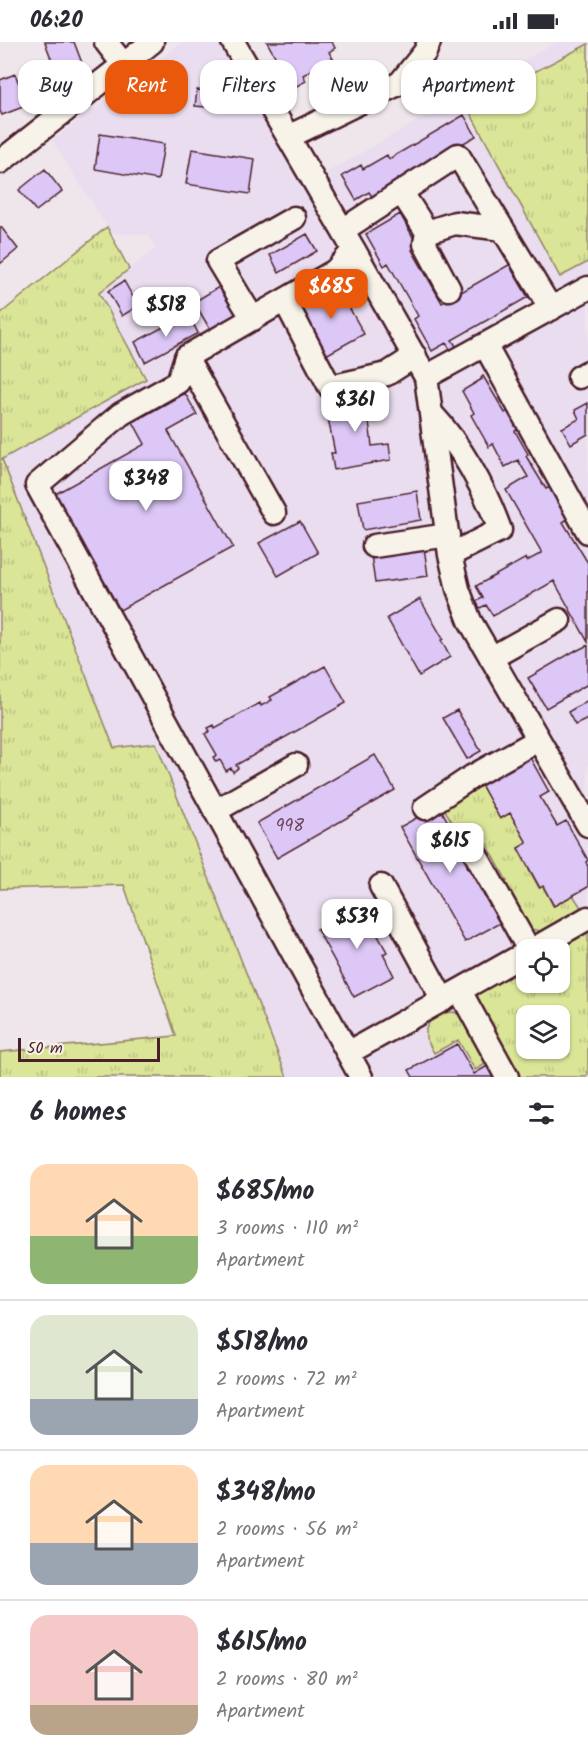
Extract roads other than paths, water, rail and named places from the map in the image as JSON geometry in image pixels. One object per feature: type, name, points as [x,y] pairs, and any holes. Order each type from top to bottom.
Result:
[{"type":"street","points":[[106,42],[120,60]]},
{"type":"street","points":[[128,60],[152,42]]},
{"type":"street","points":[[233,42],[426,377],[449,545],[458,589],[470,621],[588,825]]},
{"type":"street","points":[[288,138],[400,83],[425,52],[429,42]]},
{"type":"street","points":[[0,162],[105,78]]},
{"type":"street","points":[[343,230],[458,155],[551,309]]},
{"type":"street","points":[[402,193],[427,232],[424,244],[449,289]]},
{"type":"street","points":[[253,320],[218,261],[294,218]]},
{"type":"street","points":[[427,232],[455,223],[502,229]]},
{"type":"street","points":[[354,250],[335,272],[186,357],[178,382],[121,414],[37,485],[361,1077]]},
{"type":"street","points":[[426,377],[588,288]]},
{"type":"street","points":[[285,301],[330,387],[387,374],[415,356]]},
{"type":"street","points":[[485,345],[588,532]]},
{"type":"street","points":[[186,357],[274,513]]},
{"type":"street","points":[[374,546],[449,545],[500,530],[490,502],[449,432],[431,413]]},
{"type":"street","points":[[491,658],[559,620]]},
{"type":"street","points":[[425,808],[473,776],[538,740]]},
{"type":"street","points":[[214,811],[297,765]]},
{"type":"street","points":[[476,855],[522,939]]},
{"type":"street","points":[[381,886],[507,1077]]},
{"type":"street","points":[[550,939],[588,918]]},
{"type":"street","points":[[348,1053],[516,958]]}]
